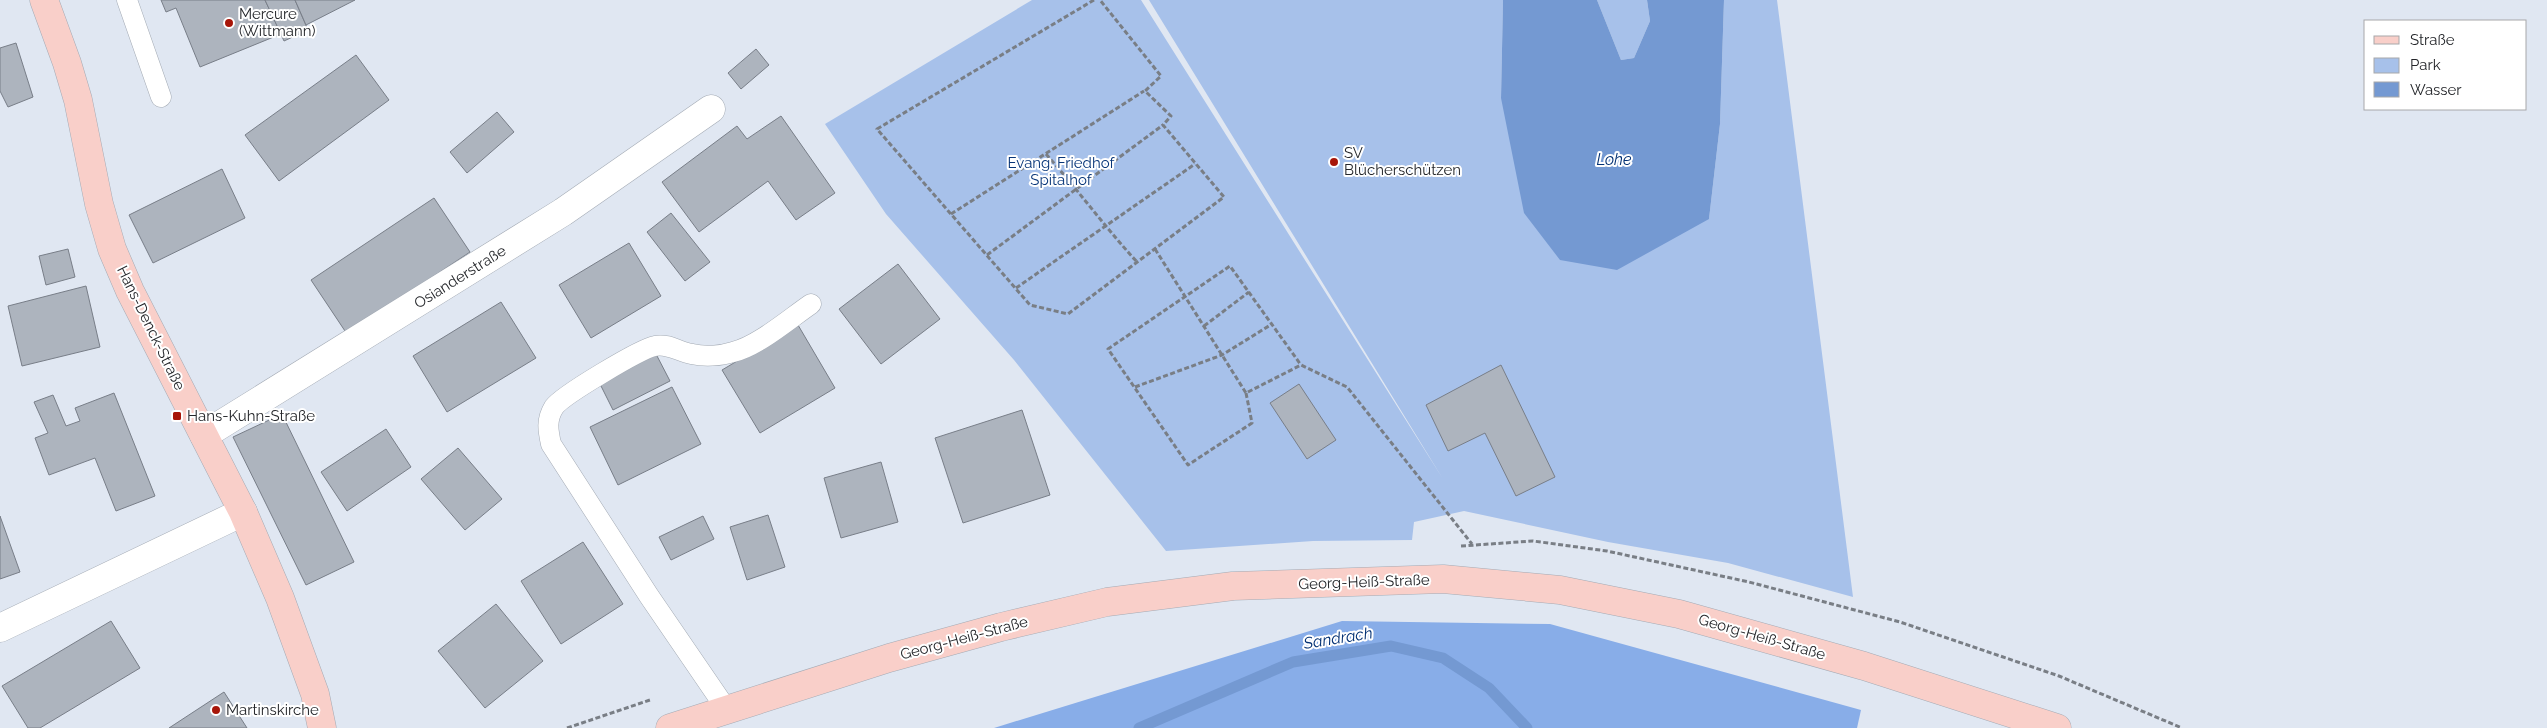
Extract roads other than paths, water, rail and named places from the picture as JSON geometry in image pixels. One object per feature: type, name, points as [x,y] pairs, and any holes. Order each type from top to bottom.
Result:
[{"type":"street","name":"Hans-Denck-Straße","points":[[44,0],[75,90],[99,204],[112,248],[130,291],[243,512],[280,598],[315,694],[322,728]]},
{"type":"street","name":"Osianderstraße","points":[[204,435],[563,212],[711,109]]},
{"type":"street","points":[[0,628],[243,512]]},
{"type":"street","name":"Georg-Heiß-Straße","points":[[670,728],[889,658],[1001,627],[1107,602],[1233,586],[1443,579],[1560,590],[1679,614],[1864,666],[2056,728]]},
{"type":"lane","points":[[127,0],[161,96]]},
{"type":"lane","points":[[727,710],[649,596],[551,444],[547,425],[555,407],[583,386],[639,352],[655,346],[673,347],[691,354],[711,356],[734,352],[756,341],[811,304]]},
{"type":"water","name":"Lohe","points":[[1503,0],[1597,0],[1621,60],[1634,58],[1650,21],[1647,0],[1724,0],[1720,124],[1709,219],[1617,270],[1560,260],[1524,213],[1501,98]]},
{"type":"waterway","name":"Sandrach","points":[[1139,728],[1293,662],[1391,646],[1443,658],[1489,688],[1527,728]]},
{"type":"place","name":"Mercure (Wittmann)","points":[[229,23]]},
{"type":"place","name":"SV Blücherschützen","points":[[1334,162]]},
{"type":"place","name":"Hans-Kuhn-Straße","points":[[177,416]]},
{"type":"place","name":"Martinskirche","points":[[216,710]]},
{"type":"park label","name":"Evang. Friedhof Spitalhof","points":[[1061,172]]}]
